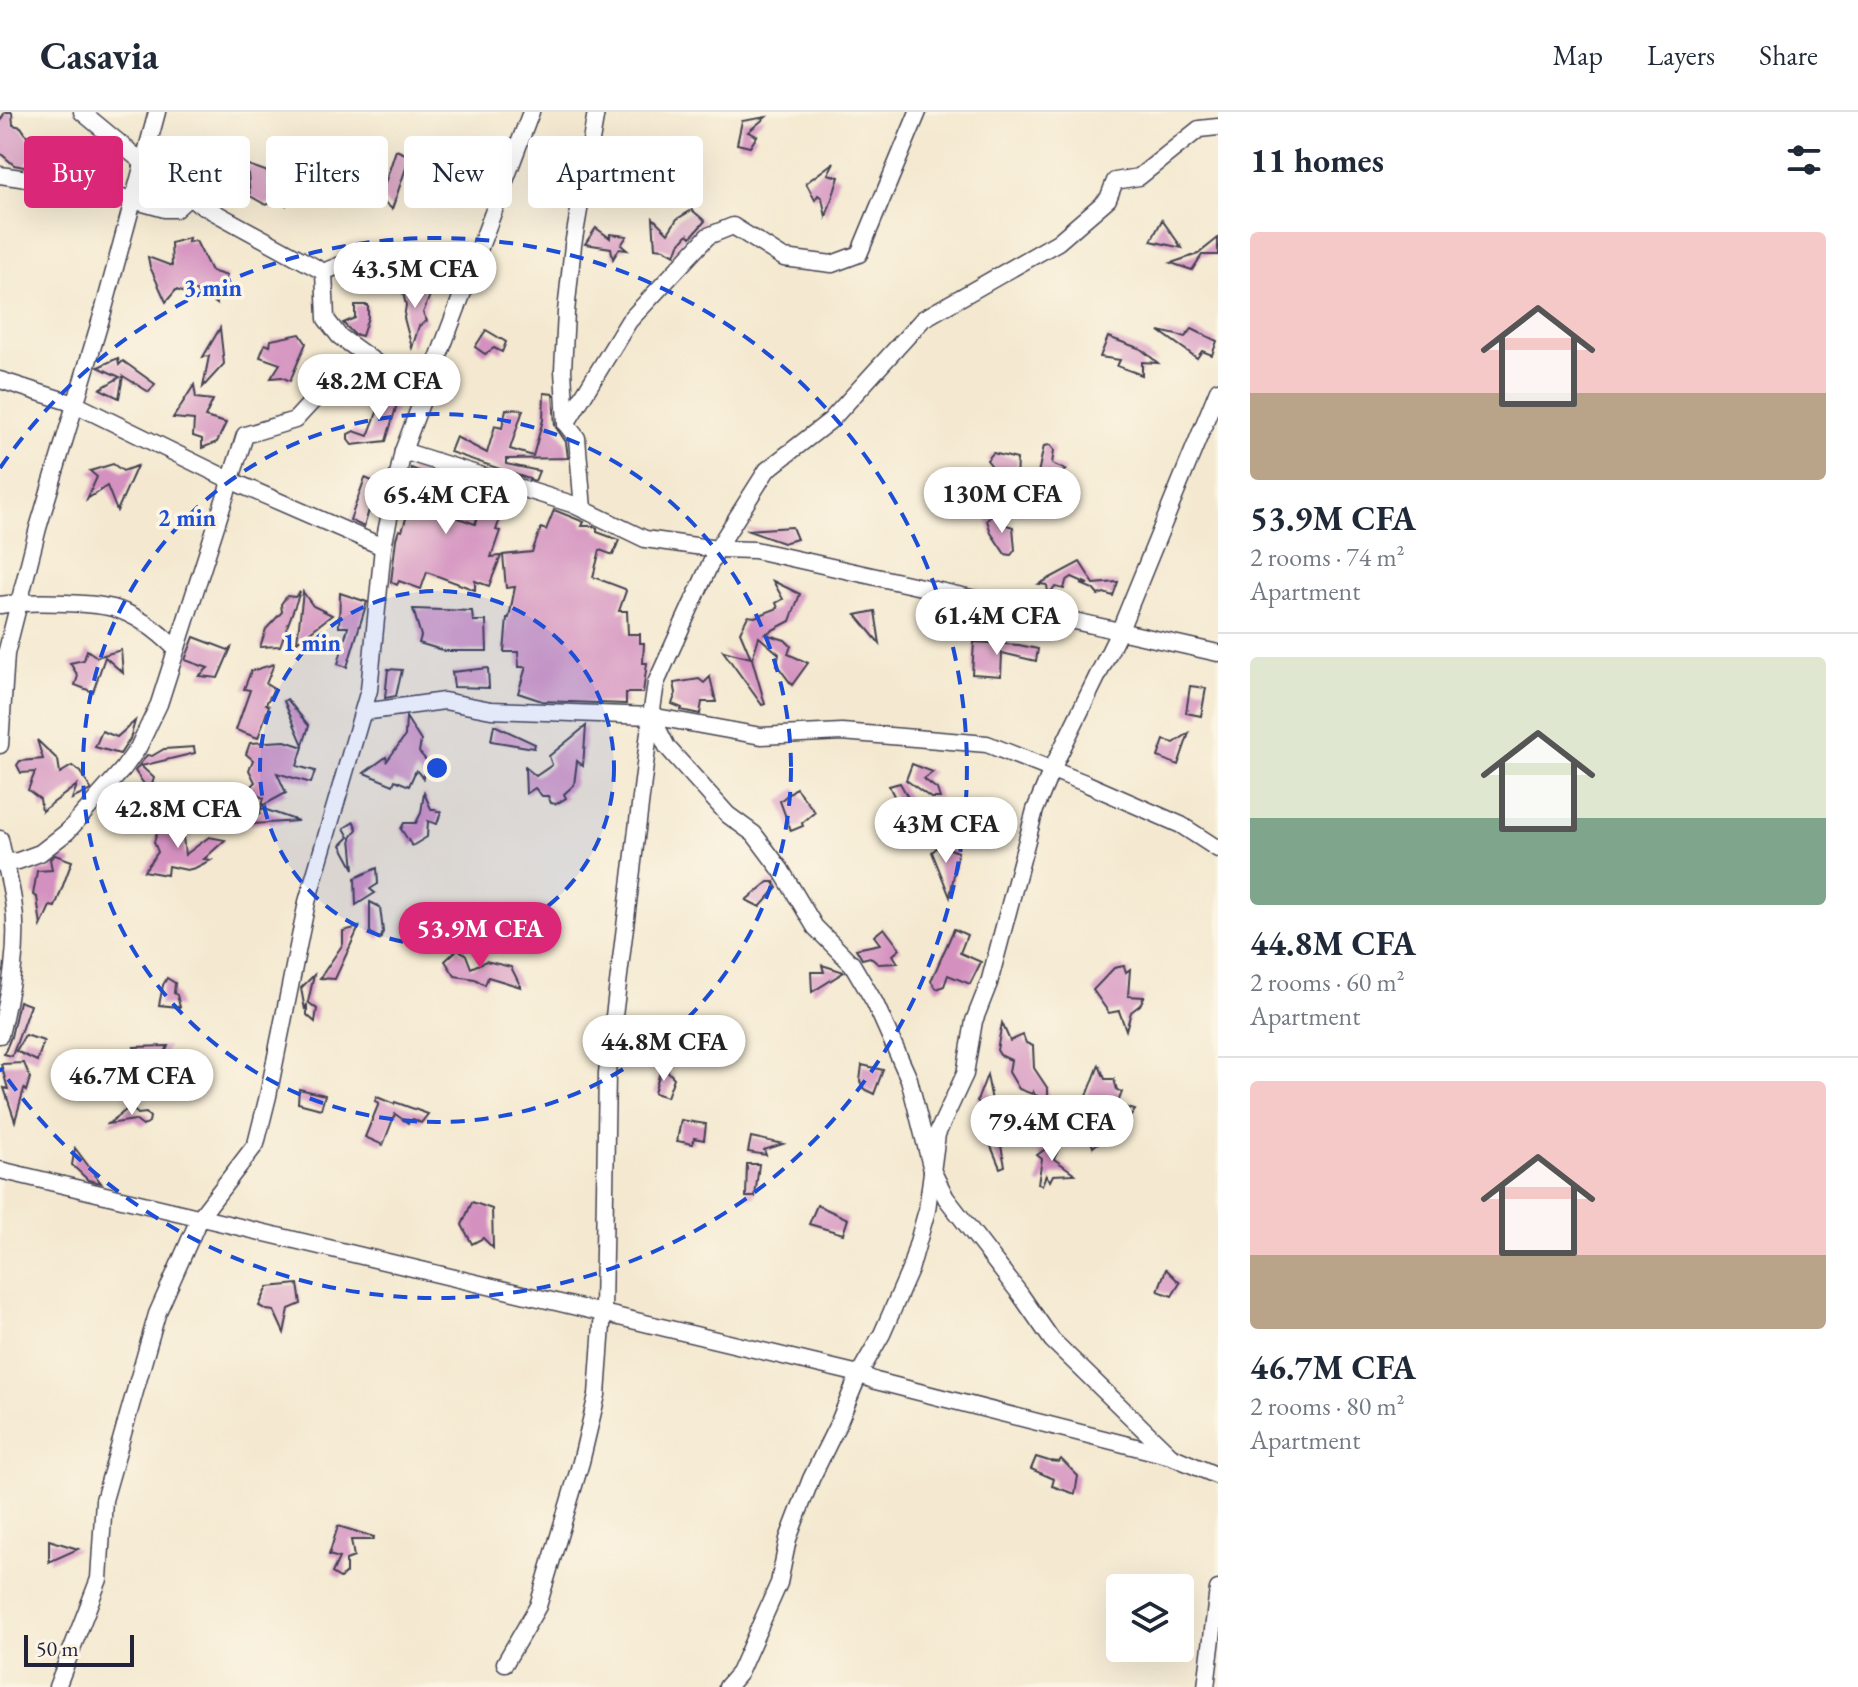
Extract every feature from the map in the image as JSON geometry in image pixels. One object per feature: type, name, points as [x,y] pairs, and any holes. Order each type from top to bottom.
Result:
[{"type":"street","points":[[82,112],[139,158]]},
{"type":"street","points":[[150,136],[157,112]]},
{"type":"street","points":[[57,1687],[99,1579],[104,1500],[157,1314],[200,1217],[256,1144],[307,902],[369,690],[383,547],[403,451],[531,112]]},
{"type":"street","points":[[583,509],[577,438],[566,424],[563,370],[573,245],[596,112]]},
{"type":"street","points":[[566,424],[629,321],[708,236],[733,226],[784,258],[832,264],[859,254],[918,112]]},
{"type":"street","points":[[505,1663],[538,1606],[581,1462],[597,1395],[603,1311],[607,1073],[651,716],[656,683],[717,549],[767,470],[831,420],[923,319],[1058,242],[1108,199],[1115,181],[1139,177],[1199,129],[1218,127]]},
{"type":"street","points":[[0,175],[89,188],[139,201]]},
{"type":"street","points":[[0,745],[6,654],[139,176]]},
{"type":"street","points":[[206,208],[324,272]]},
{"type":"street","points":[[324,272],[344,262],[383,257],[470,272]]},
{"type":"street","points":[[324,272],[326,319],[339,336],[422,396]]},
{"type":"street","points":[[2,863],[40,853],[67,832],[123,769],[150,725],[245,435],[295,420],[320,393],[354,388],[388,374]]},
{"type":"street","points":[[0,380],[75,404],[232,481],[383,547]]},
{"type":"street","points":[[727,1687],[739,1673],[779,1583],[788,1539],[805,1492],[859,1374],[882,1334],[914,1259],[927,1210],[937,1134],[965,1074],[974,1021],[989,983],[1035,810],[1120,630],[1218,390]]},
{"type":"street","points":[[403,451],[583,509],[645,539],[717,549],[755,550],[1218,653]]},
{"type":"street","points":[[0,605],[19,602],[112,608],[156,629],[176,649]]},
{"type":"street","points":[[363,712],[444,701],[491,710],[651,716],[761,736],[842,732],[987,744],[1181,825],[1218,849]]},
{"type":"street","points":[[651,716],[667,747],[728,815],[754,834],[781,870],[815,927],[852,964],[875,1003],[909,1079],[932,1170],[946,1198],[1052,1340],[1171,1456]]},
{"type":"street","points":[[0,839],[2,863],[14,901],[15,945],[9,999],[0,1035]]},
{"type":"street","points":[[0,1170],[859,1374],[876,1381],[1171,1456],[1218,1476]]},
{"type":"street","points":[[1206,1687],[1218,1589]]},
{"type":"building","points":[[5,112],[12,112],[13,125],[21,127],[27,136],[24,136],[24,167],[14,165],[0,153],[0,121]]},
{"type":"building","points":[[766,117],[748,132],[757,136],[750,147],[737,144],[742,121]]},
{"type":"building","points":[[396,150],[404,153],[404,174],[392,209],[388,205],[388,174]]},
{"type":"building","points":[[834,162],[828,174],[839,177],[826,217],[822,198],[818,195],[815,200],[806,183]]},
{"type":"building","points":[[250,166],[266,171],[266,205],[250,196]]},
{"type":"building","points":[[692,210],[705,221],[691,237],[688,234],[679,244],[675,255],[655,248],[653,218],[668,233],[677,219]]},
{"type":"building","points":[[1162,220],[1182,248],[1151,241]]},
{"type":"building","points":[[596,228],[610,238],[610,234],[627,236],[621,245],[627,250],[619,249],[613,259],[611,248],[585,244]]},
{"type":"building","points":[[189,238],[188,242],[196,241],[211,271],[227,276],[218,299],[216,295],[217,304],[206,296],[200,297],[196,291],[186,293],[176,290],[166,302],[150,267],[148,257],[172,266],[171,243]]},
{"type":"building","points":[[1218,238],[1218,255],[1202,255],[1192,270],[1171,263],[1198,254]]},
{"type":"building","points":[[423,287],[424,293],[430,295],[423,313],[427,321],[419,326],[412,348],[404,318],[406,305],[402,289]]},
{"type":"building","points":[[355,305],[368,305],[362,336],[354,334],[343,323],[355,318]]},
{"type":"building","points":[[220,328],[224,364],[203,387],[209,356],[203,357]]},
{"type":"building","points":[[1192,329],[1217,341],[1212,355],[1202,351],[1197,358],[1159,331],[1185,337]]},
{"type":"building","points":[[486,330],[506,342],[502,352],[494,348],[485,354],[475,347]]},
{"type":"building","points":[[300,334],[306,343],[290,381],[282,377],[271,378],[280,364],[260,357],[265,344],[270,346],[271,340]]},
{"type":"building","points":[[1108,337],[1141,349],[1158,363],[1142,362],[1142,375],[1117,366],[1120,360],[1100,357]]},
{"type":"building","points":[[118,358],[119,365],[123,361],[155,384],[149,392],[123,376],[119,398],[100,389],[120,377],[98,367]]},
{"type":"building","points":[[194,385],[196,398],[213,400],[205,417],[226,423],[217,442],[202,448],[202,439],[193,436],[194,420],[173,418]]},
{"type":"building","points":[[386,389],[400,394],[386,441],[352,445],[348,434],[354,431],[368,436]]},
{"type":"building","points":[[544,393],[553,394],[555,426],[566,442],[568,458],[506,459],[506,464],[539,471],[535,481],[450,452],[456,437],[487,453],[495,426],[502,428],[506,409],[523,410],[510,449],[533,456],[543,420]]},
{"type":"building","points":[[1050,445],[1054,450],[1052,464],[1066,470],[1043,483],[1038,473],[1044,446]]},
{"type":"building","points":[[993,453],[1017,459],[1016,483],[1001,490],[994,477],[995,470],[987,460]]},
{"type":"building","points":[[113,464],[123,471],[137,466],[117,511],[107,486],[87,499],[97,477],[90,471]]},
{"type":"building","points":[[411,468],[424,473],[421,481],[436,487],[441,474],[462,481],[453,516],[475,524],[487,490],[508,497],[496,530],[500,531],[491,557],[501,556],[489,586],[475,581],[475,590],[427,572],[421,589],[399,581],[397,585],[391,582],[396,539],[399,530],[402,531],[414,494],[407,492]]},
{"type":"building","points":[[365,478],[377,483],[364,527],[350,520]]},
{"type":"building","points":[[554,510],[584,522],[582,526],[593,526],[597,532],[619,540],[613,555],[600,550],[593,577],[625,589],[619,611],[627,611],[628,634],[640,634],[640,643],[644,643],[643,663],[647,663],[643,693],[626,693],[626,704],[542,701],[518,693],[526,667],[519,667],[518,652],[504,652],[507,618],[515,587],[506,588],[503,555],[532,552],[541,528],[546,530]]},
{"type":"building","points":[[994,513],[1000,523],[1013,527],[1015,550],[1011,555],[1005,554],[991,533],[987,520]]},
{"type":"building","points":[[792,527],[797,539],[783,543],[746,530]]},
{"type":"building","points":[[1080,562],[1094,584],[1118,582],[1113,596],[1098,595],[1081,584],[1088,584],[1072,577],[1066,581],[1064,589],[1056,587],[1048,593],[1047,585],[1039,584]]},
{"type":"building","points":[[773,581],[800,594],[790,621],[765,634],[785,640],[791,646],[788,654],[808,663],[792,685],[777,665],[779,654],[759,637],[752,659],[765,704],[762,705],[723,651],[751,658],[740,632],[748,616],[755,617],[778,608],[776,603],[783,599]]},
{"type":"building","points":[[300,592],[280,646],[260,647],[266,629],[282,612],[281,604],[287,596],[295,597]]},
{"type":"building","points":[[303,592],[313,606],[332,615],[297,642]]},
{"type":"building","points":[[340,593],[367,602],[347,667],[338,664],[348,627],[339,627]]},
{"type":"building","points":[[413,609],[472,611],[473,621],[486,621],[487,651],[445,651],[419,643],[421,636]]},
{"type":"building","points":[[875,611],[880,644],[856,615]]},
{"type":"building","points":[[194,637],[228,650],[231,648],[218,678],[199,676],[208,668],[185,660]]},
{"type":"building","points":[[974,642],[1038,649],[1036,661],[1002,653],[1001,676],[972,674]]},
{"type":"building","points":[[87,650],[97,657],[121,650],[123,673],[105,657],[93,692],[75,685],[78,676],[70,663],[84,660]]},
{"type":"building","points":[[274,664],[266,684],[274,689],[266,704],[269,706],[258,738],[236,730],[250,690],[244,689],[251,671]]},
{"type":"building","points":[[488,668],[489,688],[454,687],[452,672]]},
{"type":"building","points":[[388,669],[402,670],[396,696],[385,698]]},
{"type":"building","points":[[710,677],[716,702],[702,702],[700,714],[681,710],[672,704],[676,693],[674,683],[699,679],[704,683]]},
{"type":"building","points":[[1190,686],[1206,688],[1201,716],[1186,713]]},
{"type":"building","points":[[287,699],[309,726],[303,745],[284,701]]},
{"type":"building","points":[[406,717],[421,741],[419,752],[426,760],[423,778],[416,770],[409,786],[395,780],[393,785],[364,773],[386,757],[387,761],[405,736]]},
{"type":"building","points":[[135,721],[130,739],[120,754],[95,747],[102,731],[117,737]]},
{"type":"building","points":[[494,725],[535,744],[534,748],[491,741]]},
{"type":"building","points":[[586,726],[583,766],[577,761],[574,785],[564,794],[566,798],[556,804],[535,788],[526,794],[525,767],[536,776],[552,765],[549,756]]},
{"type":"building","points":[[1189,733],[1178,765],[1158,757],[1164,740],[1174,743]]},
{"type":"building","points":[[37,740],[58,760],[60,773],[72,766],[91,789],[72,799],[77,785],[42,811],[40,799],[28,790],[35,772],[21,773],[17,765],[20,761],[43,759]]},
{"type":"building","points":[[285,741],[303,747],[297,766],[315,771],[311,783],[277,773],[286,793],[262,806],[264,798],[246,791],[255,782],[249,770],[253,760],[246,754],[250,743]]},
{"type":"building","points":[[194,747],[195,753],[141,766],[154,778],[142,812],[135,797],[146,787],[135,771],[147,755],[152,756],[164,749]]},
{"type":"building","points":[[912,764],[933,772],[924,779],[937,789],[940,798],[931,798],[906,780]]},
{"type":"building","points":[[900,783],[926,830],[911,826],[907,836],[883,826],[891,811],[899,806],[889,786]]},
{"type":"building","points":[[796,788],[815,812],[802,823],[803,826],[791,831],[780,801]]},
{"type":"building","points":[[424,793],[431,809],[441,812],[437,824],[428,821],[427,837],[412,846],[401,829],[404,823],[416,823]]},
{"type":"building","points":[[261,808],[298,821],[237,825],[260,813]]},
{"type":"building","points":[[172,814],[177,821],[176,839],[183,837],[185,855],[209,837],[225,840],[204,859],[211,860],[195,868],[187,870],[168,866],[167,875],[144,871],[158,852],[154,842],[158,830]]},
{"type":"building","points":[[354,822],[357,829],[351,838],[354,869],[341,845],[349,837],[344,828]]},
{"type":"building","points":[[940,845],[958,852],[950,897],[932,852]]},
{"type":"building","points":[[55,855],[72,861],[55,907],[50,906],[41,926],[37,897],[33,895],[37,871],[52,870],[50,859]]},
{"type":"building","points":[[377,868],[378,884],[370,889],[375,893],[356,905],[355,878]]},
{"type":"building","points":[[768,882],[774,882],[777,888],[760,907],[746,900]]},
{"type":"building","points":[[370,902],[380,907],[383,932],[380,940],[370,932]]},
{"type":"building","points":[[359,927],[335,979],[320,978],[343,944],[343,931]]},
{"type":"building","points":[[884,928],[900,949],[893,955],[898,963],[878,964],[870,957],[862,959],[856,949],[880,944],[874,936]]},
{"type":"building","points":[[954,929],[967,935],[960,953],[981,962],[970,984],[948,975],[944,986],[937,989],[931,981]]},
{"type":"building","points":[[458,949],[466,955],[471,968],[486,961],[511,967],[521,987],[488,977],[485,985],[475,979],[455,976],[445,961]]},
{"type":"building","points":[[822,965],[844,972],[812,992],[811,972],[824,972]]},
{"type":"building","points":[[1124,966],[1126,972],[1130,969],[1128,996],[1144,997],[1131,1012],[1126,1030],[1119,1011],[1109,1013],[1093,990],[1114,968]]},
{"type":"building","points":[[314,975],[308,1002],[317,1009],[315,1022],[307,1015],[301,988]]},
{"type":"building","points":[[167,978],[175,983],[174,993],[180,1007],[159,1005]]},
{"type":"building","points":[[19,1001],[30,1005],[12,1056],[4,1054]]},
{"type":"building","points":[[1002,1023],[1010,1041],[1023,1035],[1026,1043],[1033,1046],[1034,1068],[1048,1089],[1048,1100],[1035,1095],[1033,1091],[1032,1094],[1019,1089],[1009,1072],[1011,1060],[997,1050]]},
{"type":"building","points":[[25,1035],[44,1041],[37,1061],[16,1051]]},
{"type":"building","points":[[168,1046],[160,1065],[138,1057],[134,1047]]},
{"type":"building","points":[[24,1063],[30,1078],[15,1121],[4,1088],[8,1089],[1,1064]]},
{"type":"building","points":[[662,1065],[674,1078],[667,1097],[654,1093]]},
{"type":"building","points":[[862,1065],[883,1070],[874,1094],[864,1089],[860,1081]]},
{"type":"building","points":[[1099,1065],[1105,1079],[1114,1079],[1117,1090],[1122,1092],[1117,1105],[1135,1110],[1123,1127],[1112,1118],[1103,1139],[1093,1147],[1087,1127],[1064,1142],[1075,1105],[1082,1109]]},
{"type":"building","points":[[987,1075],[995,1116],[977,1101]]},
{"type":"building","points":[[299,1089],[325,1095],[321,1109],[298,1103]]},
{"type":"building","points":[[377,1097],[428,1114],[421,1123],[413,1119],[408,1123],[395,1114],[383,1145],[365,1137],[379,1103],[375,1101]]},
{"type":"building","points":[[130,1107],[138,1114],[146,1113],[150,1117],[149,1122],[143,1126],[135,1120],[108,1124]]},
{"type":"building","points":[[681,1120],[706,1124],[704,1140],[694,1138],[693,1144],[677,1141]]},
{"type":"building","points":[[997,1126],[1005,1166],[1000,1168],[988,1139]]},
{"type":"building","points":[[1065,1135],[1054,1159],[1075,1174],[1053,1175],[1050,1181],[1046,1175],[1042,1185],[1038,1184],[1042,1159],[1037,1155]]},
{"type":"building","points":[[751,1137],[783,1144],[764,1150],[766,1155],[748,1152]]},
{"type":"building","points":[[75,1148],[101,1183],[88,1180],[72,1165]]},
{"type":"building","points":[[747,1164],[759,1164],[755,1197],[746,1197]]},
{"type":"building","points":[[472,1202],[492,1209],[493,1248],[483,1238],[472,1244],[462,1225]]},
{"type":"building","points":[[817,1205],[848,1219],[843,1234],[809,1224]]},
{"type":"building","points":[[1166,1269],[1180,1283],[1172,1296],[1158,1291]]},
{"type":"building","points":[[298,1284],[301,1304],[289,1309],[284,1333],[274,1311],[259,1306],[268,1287]]},
{"type":"building","points":[[1036,1457],[1059,1462],[1061,1459],[1078,1476],[1075,1494],[1052,1486],[1054,1479],[1031,1469]]},
{"type":"building","points":[[338,1526],[374,1537],[373,1540],[351,1540],[354,1557],[346,1560],[346,1573],[340,1578],[332,1573],[339,1558],[329,1555]]},
{"type":"building","points":[[49,1540],[78,1549],[49,1562]]}]
